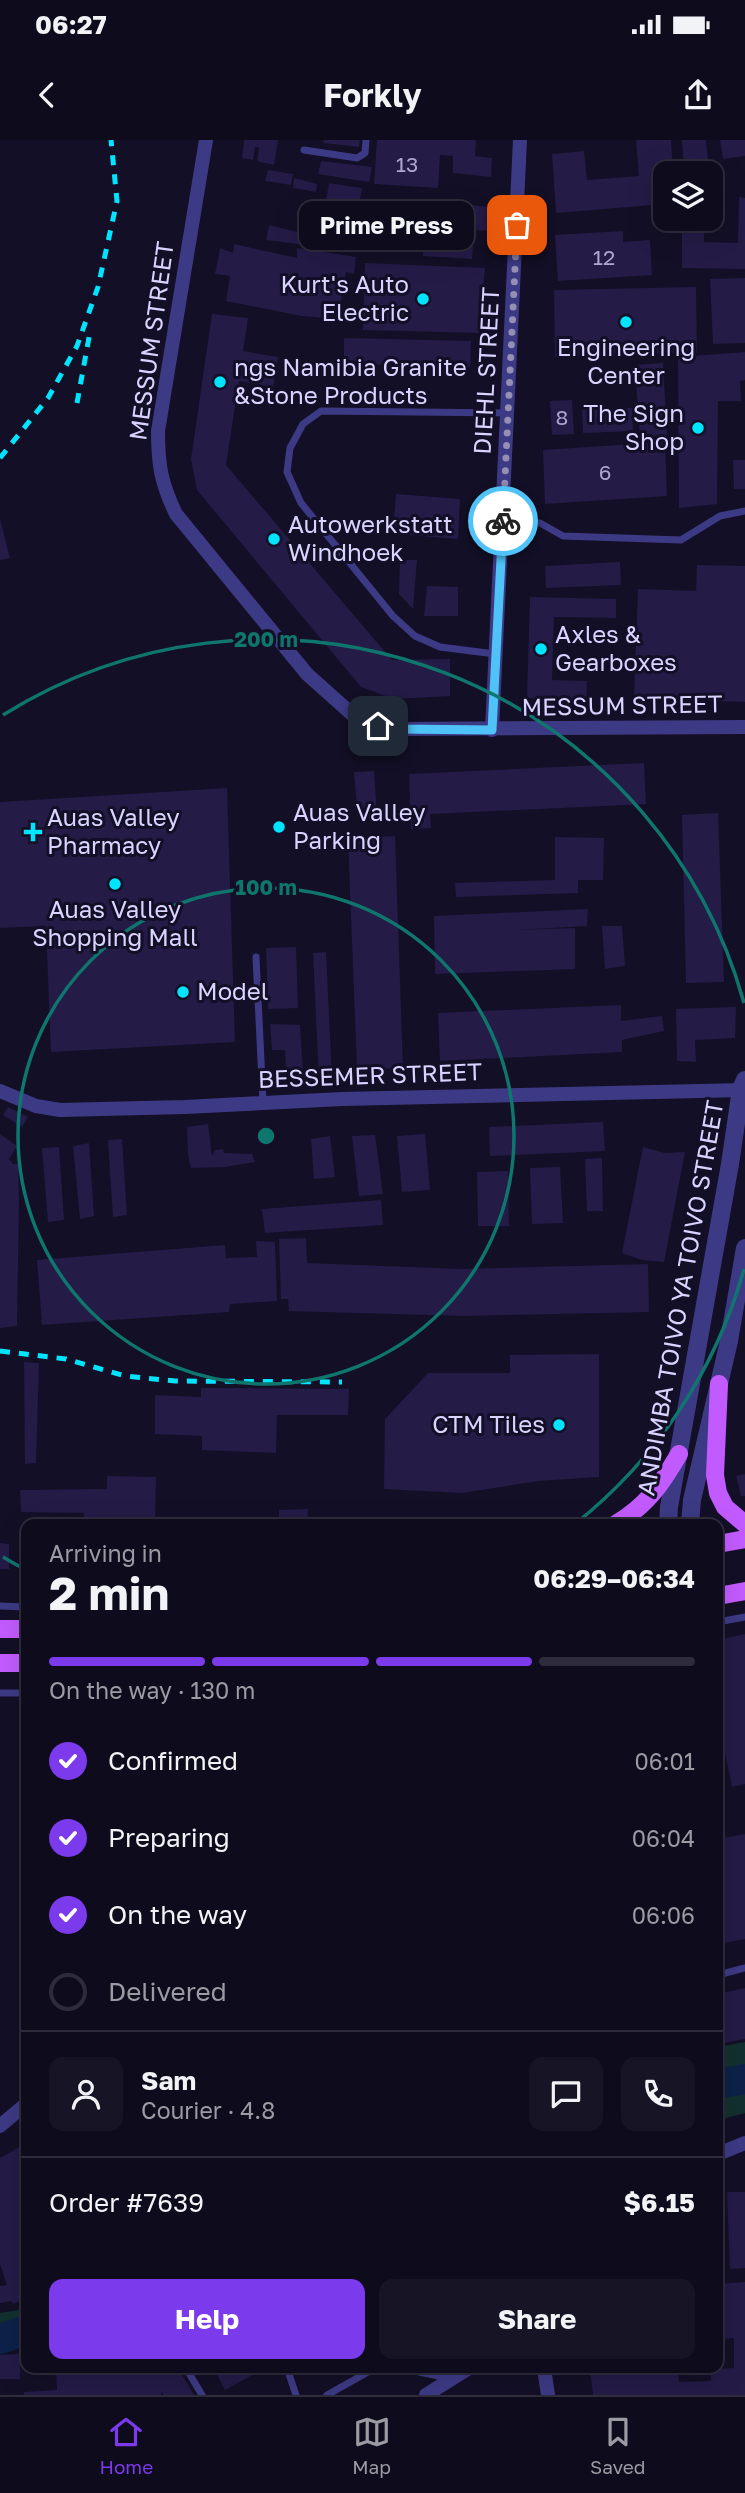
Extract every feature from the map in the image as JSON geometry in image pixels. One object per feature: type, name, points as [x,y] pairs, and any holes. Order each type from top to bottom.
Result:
[{"type":"main road","points":[[719,1384],[715,1475],[718,1493],[725,1507],[745,1524]]},
{"type":"main road","points":[[623,1519],[645,1503],[662,1484],[679,1454]]},
{"type":"main road","points":[[723,1543],[745,1539]]},
{"type":"main road","points":[[723,1594],[745,1591]]},
{"type":"main road","points":[[0,1629],[21,1629]]},
{"type":"main road","points":[[0,1662],[21,1663]]},
{"type":"street","name":"MESSUM STREET","points":[[206,140],[158,431],[158,460],[165,490],[176,514],[307,674],[354,716],[378,726],[398,729],[745,727]]},
{"type":"street","name":"DIEHL STREET","points":[[492,730],[520,140]]},
{"type":"street","name":"BESSEMER STREET","points":[[0,1091],[36,1106],[60,1110],[744,1087]]},
{"type":"street","name":"ANDIMBA TOIVO YA TOIVO STREET","points":[[669,1519],[744,1087]]},
{"type":"street","name":"ANDIMBA TOIVO YA TOIVO STREET","points":[[690,1519],[692,1500],[719,1384],[745,1248]]},
{"type":"street","points":[[0,2126],[21,2108]]},
{"type":"street","points":[[723,2152],[745,2143]]},
{"type":"street","points":[[426,2395],[462,2373]]},
{"type":"street","points":[[545,2373],[548,2395]]},
{"type":"lane","points":[[304,150],[358,158],[365,153],[366,140]]},
{"type":"lane","points":[[496,654],[440,647],[415,636],[393,616],[301,503],[287,472],[292,442],[303,424],[321,411],[508,413]]},
{"type":"lane","points":[[503,522],[540,523],[563,536],[681,540],[720,516],[745,511]]},
{"type":"lane","points":[[256,957],[263,1102]]},
{"type":"lane","points":[[0,1606],[21,1606]]},
{"type":"lane","points":[[723,1621],[745,1617]]},
{"type":"lane","points":[[0,1693],[21,1693]]},
{"type":"lane","points":[[723,1974],[745,1968]]},
{"type":"lane","points":[[189,2373],[202,2395]]},
{"type":"lane","points":[[289,2373],[296,2395]]},
{"type":"lane","points":[[327,2395],[366,2373]]},
{"type":"lane","points":[[425,2373],[453,2379]]},
{"type":"green space","points":[[745,2042],[745,2113],[723,2119],[723,2046]]},
{"type":"green space","points":[[21,2310],[21,2345],[0,2350],[0,2313]]},
{"type":"building","points":[[244,140],[278,140],[274,165],[257,161],[259,147],[255,147],[253,160],[242,158]]},
{"type":"building","points":[[324,140],[360,140],[359,147],[323,143]]},
{"type":"building","points":[[377,140],[476,140],[475,156],[492,158],[491,177],[453,173],[453,156],[440,155],[438,188],[374,184]]},
{"type":"building","points":[[636,140],[671,140],[672,161],[653,161],[653,205],[556,213],[552,154],[584,151],[587,180],[639,176]]},
{"type":"building","points":[[682,140],[706,140],[708,161],[683,161]]},
{"type":"building","points":[[720,140],[745,140],[745,156],[723,159]]},
{"type":"building","points":[[321,161],[372,167],[369,182],[318,174]]},
{"type":"building","points":[[268,170],[293,174],[291,185],[265,181]]},
{"type":"building","points":[[294,178],[317,184],[316,192],[293,188]]},
{"type":"building","points":[[329,183],[362,188],[352,248],[318,245]]},
{"type":"building","points":[[739,197],[745,198],[745,269],[682,268],[682,231],[704,231],[704,242],[738,243]]},
{"type":"building","points":[[375,202],[408,206],[404,233],[372,233]]},
{"type":"building","points":[[427,202],[492,207],[491,231],[474,230],[472,259],[423,256]]},
{"type":"building","points":[[269,225],[309,235],[306,245],[266,240]]},
{"type":"building","points":[[623,231],[623,242],[650,240],[652,275],[558,281],[555,235]]},
{"type":"building","points":[[234,244],[297,258],[297,248],[356,257],[354,274],[346,272],[338,319],[302,316],[226,301],[230,276],[215,274],[220,248],[233,253]]},
{"type":"building","name":"Kurt's Auto Electric","points":[[365,263],[485,268],[479,333],[363,330]]},
{"type":"building","points":[[745,278],[745,343],[713,344],[710,279]]},
{"type":"building","name":"Engineering Center","points":[[696,287],[697,353],[555,357],[554,290]]},
{"type":"building","points":[[212,314],[248,318],[243,351],[278,357],[273,387],[239,381],[226,465],[392,660],[450,659],[450,696],[394,699],[361,687],[197,490],[191,459]]},
{"type":"building","points":[[344,338],[471,341],[470,367],[344,364]]},
{"type":"building","name":"The Sign Shop","points":[[745,352],[745,380],[740,381],[741,401],[718,401],[717,504],[679,508],[678,357]]},
{"type":"building","points":[[663,363],[667,435],[640,437],[635,365]]},
{"type":"building","points":[[572,400],[574,434],[552,435],[550,401]]},
{"type":"building","points":[[632,408],[633,431],[583,433],[582,410]]},
{"type":"building","points":[[665,442],[667,496],[545,504],[543,450]]},
{"type":"building","points":[[733,460],[745,460],[745,489],[734,489]]},
{"type":"building","points":[[396,494],[460,499],[458,539],[393,534]]},
{"type":"building","points":[[0,519],[10,558],[0,560]]},
{"type":"building","points":[[400,560],[417,560],[413,609],[399,594]]},
{"type":"building","points":[[620,562],[621,585],[546,588],[545,566]]},
{"type":"building","points":[[697,565],[745,566],[745,702],[634,698],[638,589],[696,591]]},
{"type":"building","points":[[427,586],[458,587],[458,616],[424,616]]},
{"type":"building","name":"Axles & Gearboxes","points":[[530,597],[616,599],[616,618],[554,617],[552,680],[587,681],[586,710],[538,709],[538,699],[527,698]]},
{"type":"building","points":[[644,763],[646,804],[430,814],[431,828],[411,829],[409,774]]},
{"type":"building","points":[[374,771],[377,816],[358,818],[354,772]]},
{"type":"building","name":"Auas Valley Shopping Mall","points":[[227,788],[235,1042],[51,1052],[46,926],[0,928],[0,802]]},
{"type":"building","points":[[718,813],[724,982],[686,983],[682,815]]},
{"type":"building","points":[[395,836],[403,1068],[357,1070],[348,838]]},
{"type":"building","points":[[555,837],[604,838],[603,880],[578,880],[578,893],[456,897],[455,883],[555,880]]},
{"type":"building","points":[[588,909],[587,926],[515,930],[575,928],[575,969],[435,974],[434,916]]},
{"type":"building","points":[[602,926],[622,926],[625,966],[605,969]]},
{"type":"building","points":[[296,947],[298,1008],[268,1009],[266,948]]},
{"type":"building","points":[[326,952],[332,1078],[319,1079],[313,953]]},
{"type":"building","points":[[621,1005],[621,1021],[662,1016],[664,1031],[622,1040],[622,1052],[440,1061],[438,1013]]},
{"type":"building","points":[[736,1007],[735,1038],[695,1040],[696,1062],[677,1061],[676,1009]]},
{"type":"building","points":[[270,1024],[300,1025],[303,1071],[286,1071],[285,1050],[272,1050]]},
{"type":"building","points":[[8,1107],[28,1117],[22,1127],[3,1115]]},
{"type":"building","points":[[603,1122],[605,1151],[490,1156],[489,1127]]},
{"type":"building","points":[[208,1124],[212,1156],[215,1150],[223,1149],[224,1153],[252,1154],[255,1162],[225,1167],[191,1168],[187,1127]]},
{"type":"building","points":[[0,1134],[17,1146],[9,1159],[13,1164],[18,1164],[19,1201],[17,1326],[0,1328]]},
{"type":"building","points":[[425,1134],[430,1190],[402,1192],[397,1136]]},
{"type":"building","points":[[375,1135],[383,1194],[359,1196],[352,1136]]},
{"type":"building","points":[[330,1136],[335,1177],[314,1179],[311,1139]]},
{"type":"building","points":[[122,1139],[127,1215],[113,1217],[108,1140]]},
{"type":"building","points":[[89,1143],[94,1216],[80,1219],[73,1146]]},
{"type":"building","points":[[59,1147],[64,1220],[48,1222],[42,1148]]},
{"type":"building","points":[[643,1147],[665,1153],[685,1152],[664,1262],[642,1260],[622,1253]]},
{"type":"building","points":[[602,1158],[603,1211],[587,1211],[585,1159]]},
{"type":"building","points":[[560,1167],[563,1223],[532,1224],[530,1168]]},
{"type":"building","points":[[508,1171],[509,1226],[478,1226],[477,1172]]},
{"type":"building","points":[[381,1200],[383,1225],[265,1233],[262,1209]]},
{"type":"building","points":[[306,1238],[307,1263],[462,1269],[648,1264],[649,1312],[464,1316],[289,1311],[288,1299],[281,1299],[279,1239]]},
{"type":"building","points":[[256,1241],[275,1242],[277,1301],[230,1304],[229,1312],[42,1325],[37,1260],[225,1245],[226,1258],[257,1257]]},
{"type":"building","points":[[599,1354],[599,1477],[538,1481],[462,1493],[384,1489],[385,1419],[428,1373],[510,1373],[510,1355]]},
{"type":"building","points":[[24,1362],[39,1363],[36,1463],[25,1464]]},
{"type":"building","points":[[201,1388],[349,1389],[348,1415],[277,1415],[276,1453],[202,1450],[202,1436],[155,1434],[155,1395],[201,1397]]},
{"type":"building","points":[[745,1474],[745,1496],[741,1496],[736,1476]]},
{"type":"building","points":[[107,1476],[156,1477],[155,1519],[84,1519],[84,1513],[21,1512],[20,1490],[107,1489]]},
{"type":"building","points":[[308,1509],[307,1519],[279,1519],[279,1510]]},
{"type":"building","points":[[0,1543],[9,1544],[9,1569],[0,1569]]},
{"type":"building","points":[[745,1634],[745,1784],[732,1787],[723,1743],[723,1639]]},
{"type":"building","points":[[745,1834],[745,1939],[723,1943],[723,1838]]},
{"type":"building","points":[[745,1988],[745,2039],[723,2043],[723,1993]]},
{"type":"building","points":[[21,2146],[21,2301],[13,2304],[12,2301],[0,2303],[0,2286],[7,2285],[0,2264],[0,2158]]},
{"type":"building","points":[[727,2192],[745,2192],[745,2268],[730,2269]]},
{"type":"building","points":[[745,2282],[745,2395],[593,2395],[591,2373],[678,2373],[679,2382],[711,2381],[711,2373],[723,2373],[723,2368],[734,2368],[734,2338],[723,2339],[723,2284]]},
{"type":"building","points":[[20,2354],[20,2379],[0,2379],[0,2355]]},
{"type":"building","points":[[56,2373],[181,2373],[194,2395],[164,2395],[161,2392],[161,2395],[24,2395],[24,2392],[57,2390]]},
{"type":"building","points":[[216,2373],[256,2373],[225,2390]]},
{"type":"waterway","points":[[723,2083],[745,2079]]},
{"type":"waterway","points":[[0,2339],[21,2332]]},
{"type":"railway","points":[[0,458],[48,398],[77,346],[98,287],[117,201],[111,140]]},
{"type":"railway","points":[[77,403],[90,332]]},
{"type":"railway","points":[[0,1351],[66,1359],[125,1376],[175,1381],[342,1382]]},
{"type":"way so far","points":[[503,521],[517,225]]},
{"type":"place","name":"Prime Press","points":[[517,225]]},
{"type":"place","name":"Kurt's Auto Electric","points":[[423,299]]},
{"type":"place","name":"Engineering Center","points":[[626,322]]},
{"type":"place","name":"ngs Namibia Granite &Stone Products","points":[[220,382]]},
{"type":"place","name":"The Sign Shop","points":[[698,428]]},
{"type":"place","name":"Autowerkstatt Windhoek","points":[[274,539]]},
{"type":"place","name":"Axles & Gearboxes","points":[[541,649]]},
{"type":"place","name":"Auas Valley Parking","points":[[279,827]]},
{"type":"place","name":"Auas Valley Pharmacy","points":[[33,832]]},
{"type":"place","name":"Auas Valley Shopping Mall","points":[[115,884]]},
{"type":"place","name":"Model","points":[[183,992]]},
{"type":"place","name":"CTM Tiles","points":[[559,1425]]},
{"type":"route","points":[[378,726],[398,729],[492,730],[503,521]]}]
